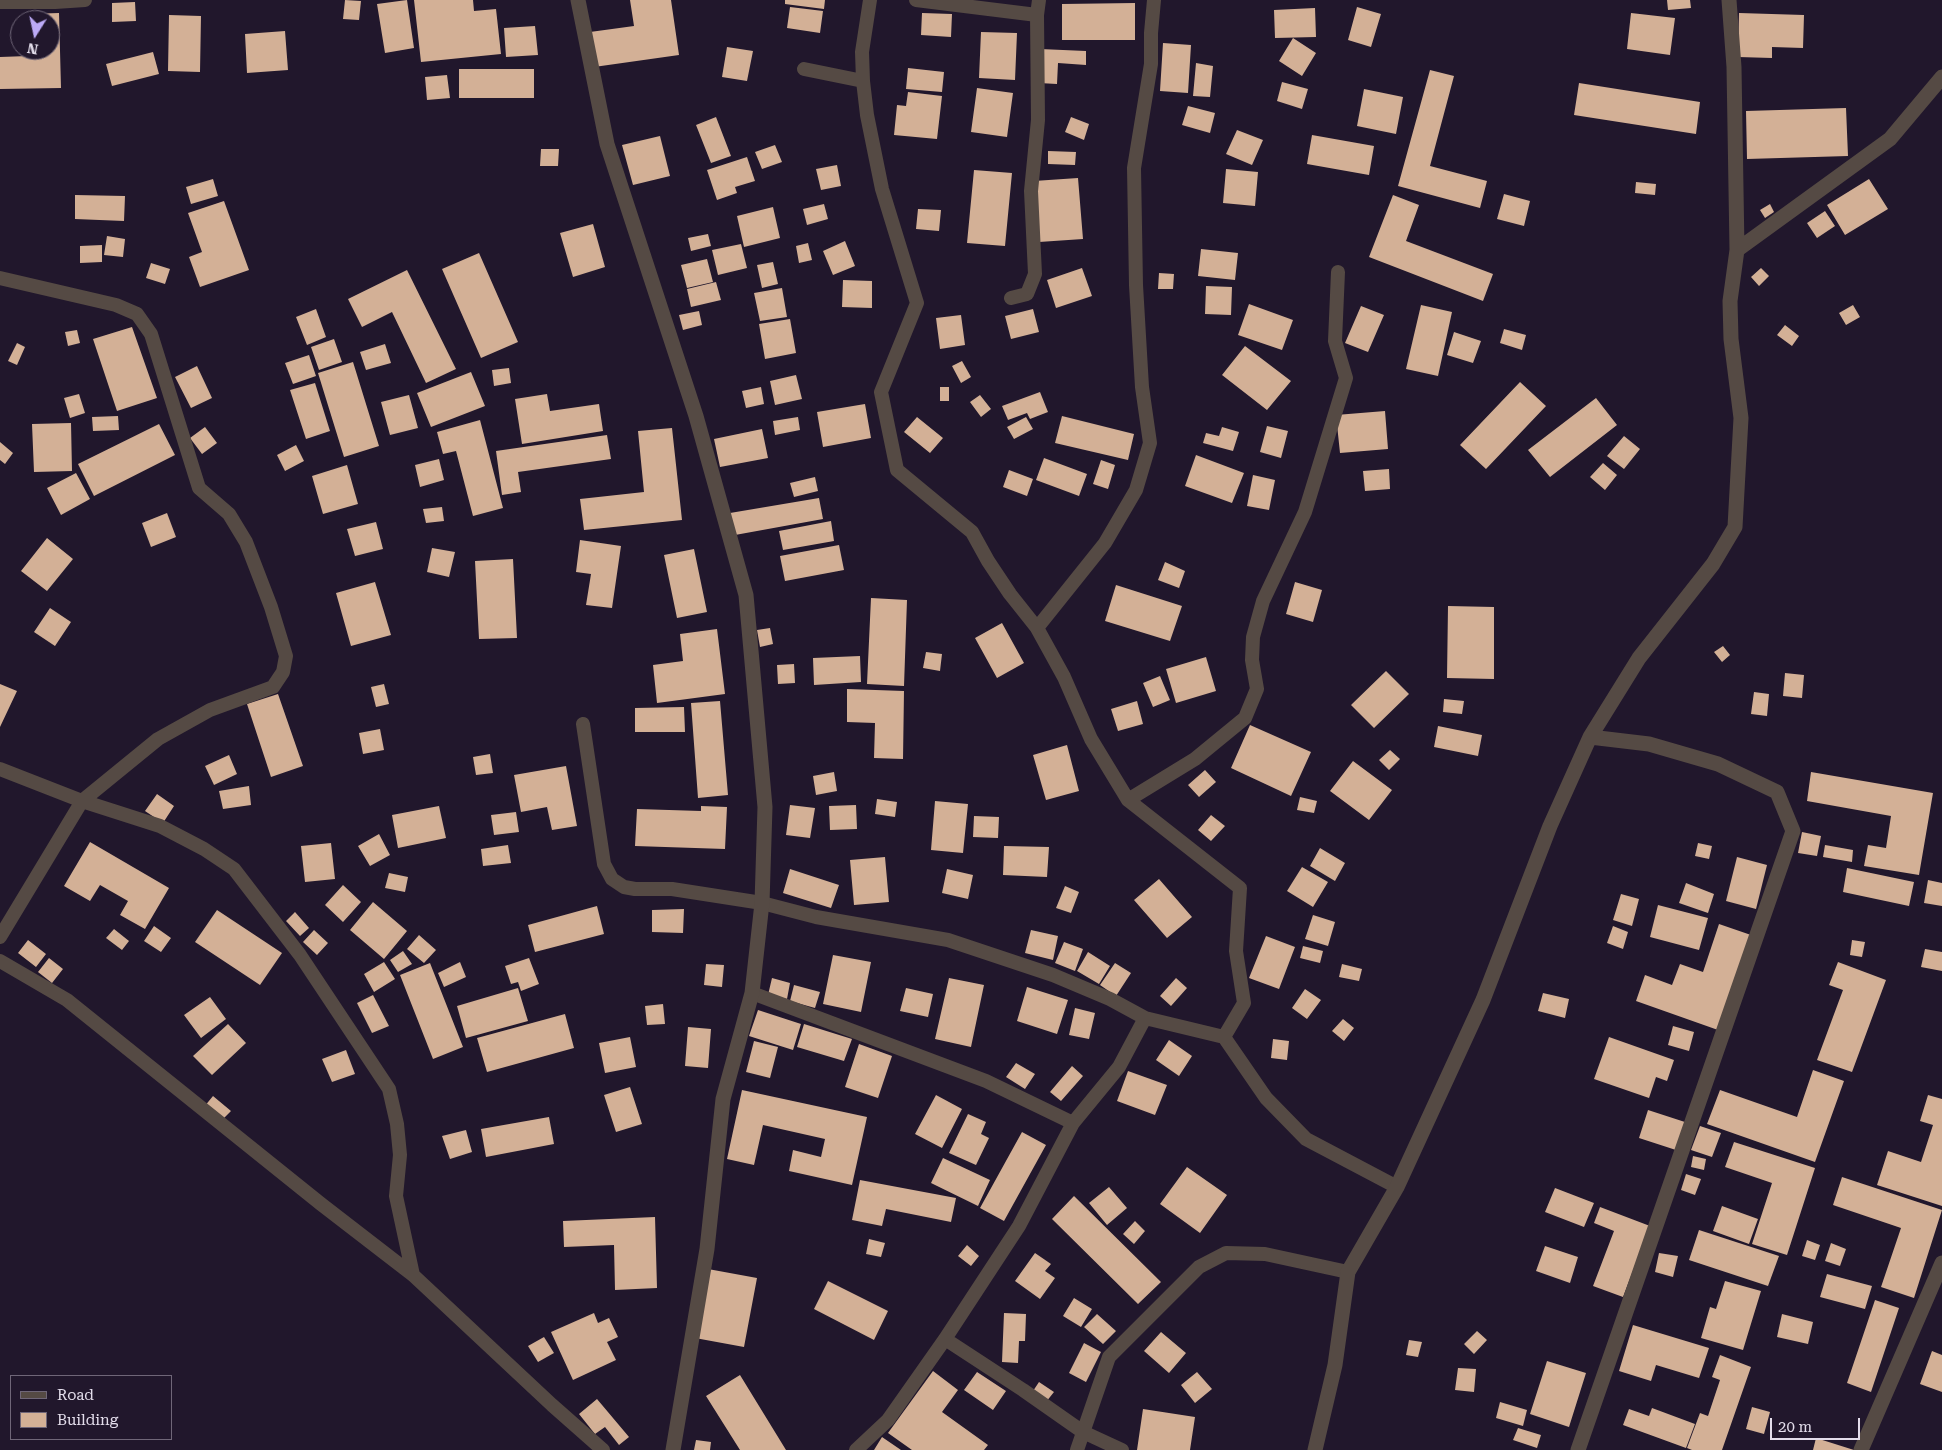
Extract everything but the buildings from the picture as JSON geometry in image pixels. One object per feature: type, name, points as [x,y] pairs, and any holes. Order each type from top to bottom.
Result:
[{"type":"street","points":[[578,0],[607,144],[696,416],[746,595],[765,806],[762,902],[752,993],[723,1099],[707,1250],[673,1450]]},
{"type":"street","points":[[1315,1450],[1335,1365],[1348,1272],[1397,1187],[1483,1000],[1550,826],[1590,737],[1639,658],[1713,564],[1735,527],[1741,418],[1731,339],[1730,301],[1736,250],[1734,68],[1729,0]]},
{"type":"street","points":[[1736,250],[1890,139],[1942,77]]},
{"type":"street","points":[[1578,1450],[1793,831],[1777,792],[1718,764],[1649,744],[1590,737]]},
{"type":"street","points":[[1861,1450],[1942,1265]]},
{"type":"lane","points":[[0,2],[85,0]]},
{"type":"lane","points":[[870,0],[862,52],[867,115],[882,189],[916,303],[881,392],[897,470],[972,532],[988,561],[1010,594],[1037,628],[1064,677],[1090,739],[1128,800],[1240,888],[1236,951],[1244,1003],[1224,1037]]},
{"type":"lane","points":[[916,0],[1037,15]]},
{"type":"lane","points":[[1011,298],[1027,294],[1035,274],[1031,191],[1038,120],[1037,15],[1039,0]]},
{"type":"lane","points":[[1037,628],[1105,543],[1136,490],[1150,443],[1142,387],[1136,285],[1134,168],[1151,64],[1154,0]]},
{"type":"lane","points":[[804,70],[863,81]]},
{"type":"lane","points":[[1128,800],[1195,759],[1245,718],[1257,690],[1252,660],[1253,638],[1263,601],[1305,512],[1346,378],[1335,341],[1338,272]]},
{"type":"lane","points":[[0,278],[116,305],[137,314],[151,334],[199,488],[229,514],[246,542],[272,607],[286,656],[284,672],[273,687],[210,710],[158,738],[82,801],[0,937]]},
{"type":"lane","points":[[583,724],[604,864],[612,879],[624,887],[634,889],[672,889],[762,902],[816,917],[948,940],[1053,975],[1110,999],[1145,1018],[1224,1037],[1266,1098],[1306,1139],[1397,1187]]},
{"type":"lane","points":[[0,769],[82,801],[160,826],[204,849],[234,869],[300,955],[389,1089],[397,1124],[400,1155],[396,1196],[413,1275]]},
{"type":"lane","points":[[0,961],[67,1000],[321,1204],[413,1275],[603,1450]]},
{"type":"lane","points":[[752,993],[986,1081],[1073,1124]]},
{"type":"lane","points":[[856,1450],[888,1420],[945,1338],[1019,1226],[1073,1124],[1119,1066],[1145,1018]]},
{"type":"lane","points":[[1077,1450],[1109,1357],[1199,1267],[1226,1253],[1265,1254],[1348,1272]]},
{"type":"lane","points":[[945,1338],[1083,1432],[1122,1450]]}]
